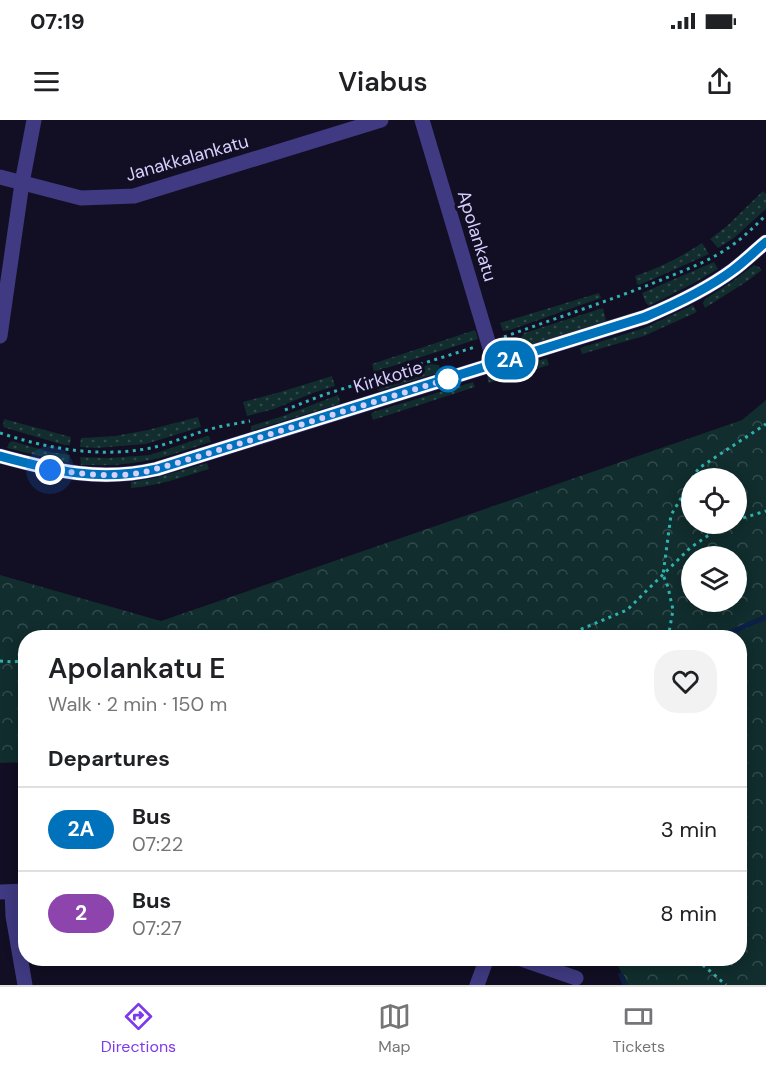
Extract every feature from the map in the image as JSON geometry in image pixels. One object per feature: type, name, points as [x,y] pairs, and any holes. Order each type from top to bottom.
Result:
[{"type":"street","points":[[0,336],[22,183],[34,120]]},
{"type":"street","name":"Janakkalankatu","points":[[0,177],[81,198],[134,196],[381,120]]},
{"type":"street","name":"Apolankatu","points":[[422,120],[495,364]]},
{"type":"street","name":"Kirkkotie","points":[[0,456],[50,470],[97,475],[141,473],[174,464],[635,321],[711,285],[766,242]]},
{"type":"street","points":[[12,892],[18,945]]},
{"type":"street","points":[[22,966],[25,985]]},
{"type":"street","points":[[477,985],[484,966]]},
{"type":"street","points":[[541,966],[576,978]]},
{"type":"path","points":[[277,413],[323,395],[489,342],[624,295],[687,270],[731,246],[766,215]]},
{"type":"path","points":[[0,433],[56,448],[112,453],[154,447],[206,430],[259,418]]},
{"type":"path","points":[[699,468],[766,424]]},
{"type":"path","points":[[669,630],[673,610],[663,574],[671,515],[681,498]]},
{"type":"path","points":[[747,517],[766,511]]},
{"type":"path","points":[[579,630],[627,610],[690,548],[710,534]]},
{"type":"path","points":[[0,661],[18,661]]},
{"type":"path","points":[[704,966],[726,985]]},
{"type":"green space","points":[[763,191],[766,194],[766,209],[734,238],[718,248],[710,239]]},
{"type":"green space","points":[[702,243],[709,254],[637,284],[635,276],[670,262]]},
{"type":"green space","points":[[714,262],[718,269],[649,306],[646,303],[642,293]]},
{"type":"green space","points":[[754,265],[762,270],[705,308],[703,303],[705,299]]},
{"type":"green space","points":[[599,293],[601,298],[510,330],[503,331],[500,323]]},
{"type":"green space","points":[[693,305],[697,312],[644,336],[582,354],[580,348],[644,328]]},
{"type":"green space","points":[[603,308],[606,321],[524,347],[521,337],[524,333]]},
{"type":"green space","points":[[475,330],[478,339],[374,372],[372,364]]},
{"type":"green space","points":[[547,358],[549,365],[489,383],[487,377]]},
{"type":"green space","points":[[431,364],[439,365],[441,372],[379,391],[377,389],[375,382]]},
{"type":"green space","points":[[332,376],[335,386],[274,409],[247,416],[243,402]]},
{"type":"green space","points":[[473,382],[475,387],[373,420],[371,414],[373,412]]},
{"type":"green space","points":[[338,395],[339,404],[251,431],[251,426]]},
{"type":"green space","points":[[766,400],[766,985],[627,985],[618,966],[747,966],[747,630],[18,630],[18,762],[0,763],[0,575],[161,621],[742,420]]},
{"type":"green space","points":[[198,417],[201,427],[146,444],[80,447],[81,438],[115,436]]},
{"type":"green space","points":[[4,419],[71,437],[70,445],[3,427]]},
{"type":"green space","points":[[207,436],[211,442],[153,460],[120,465],[81,465],[80,457],[109,458],[150,455]]},
{"type":"green space","points":[[12,441],[70,455],[68,463],[7,448]]},
{"type":"green space","points":[[207,463],[209,469],[161,483],[131,488],[131,482],[155,478]]},
{"type":"waterway","points":[[736,630],[766,617]]},
{"type":"waterway","points":[[621,975],[625,985]]},
{"type":"bus line","name":"2A","points":[[0,456],[50,470],[72,473],[122,475],[157,469],[645,317],[711,285],[766,242]]},
{"type":"route","points":[[50,470],[97,475],[141,473],[448,379]]}]
